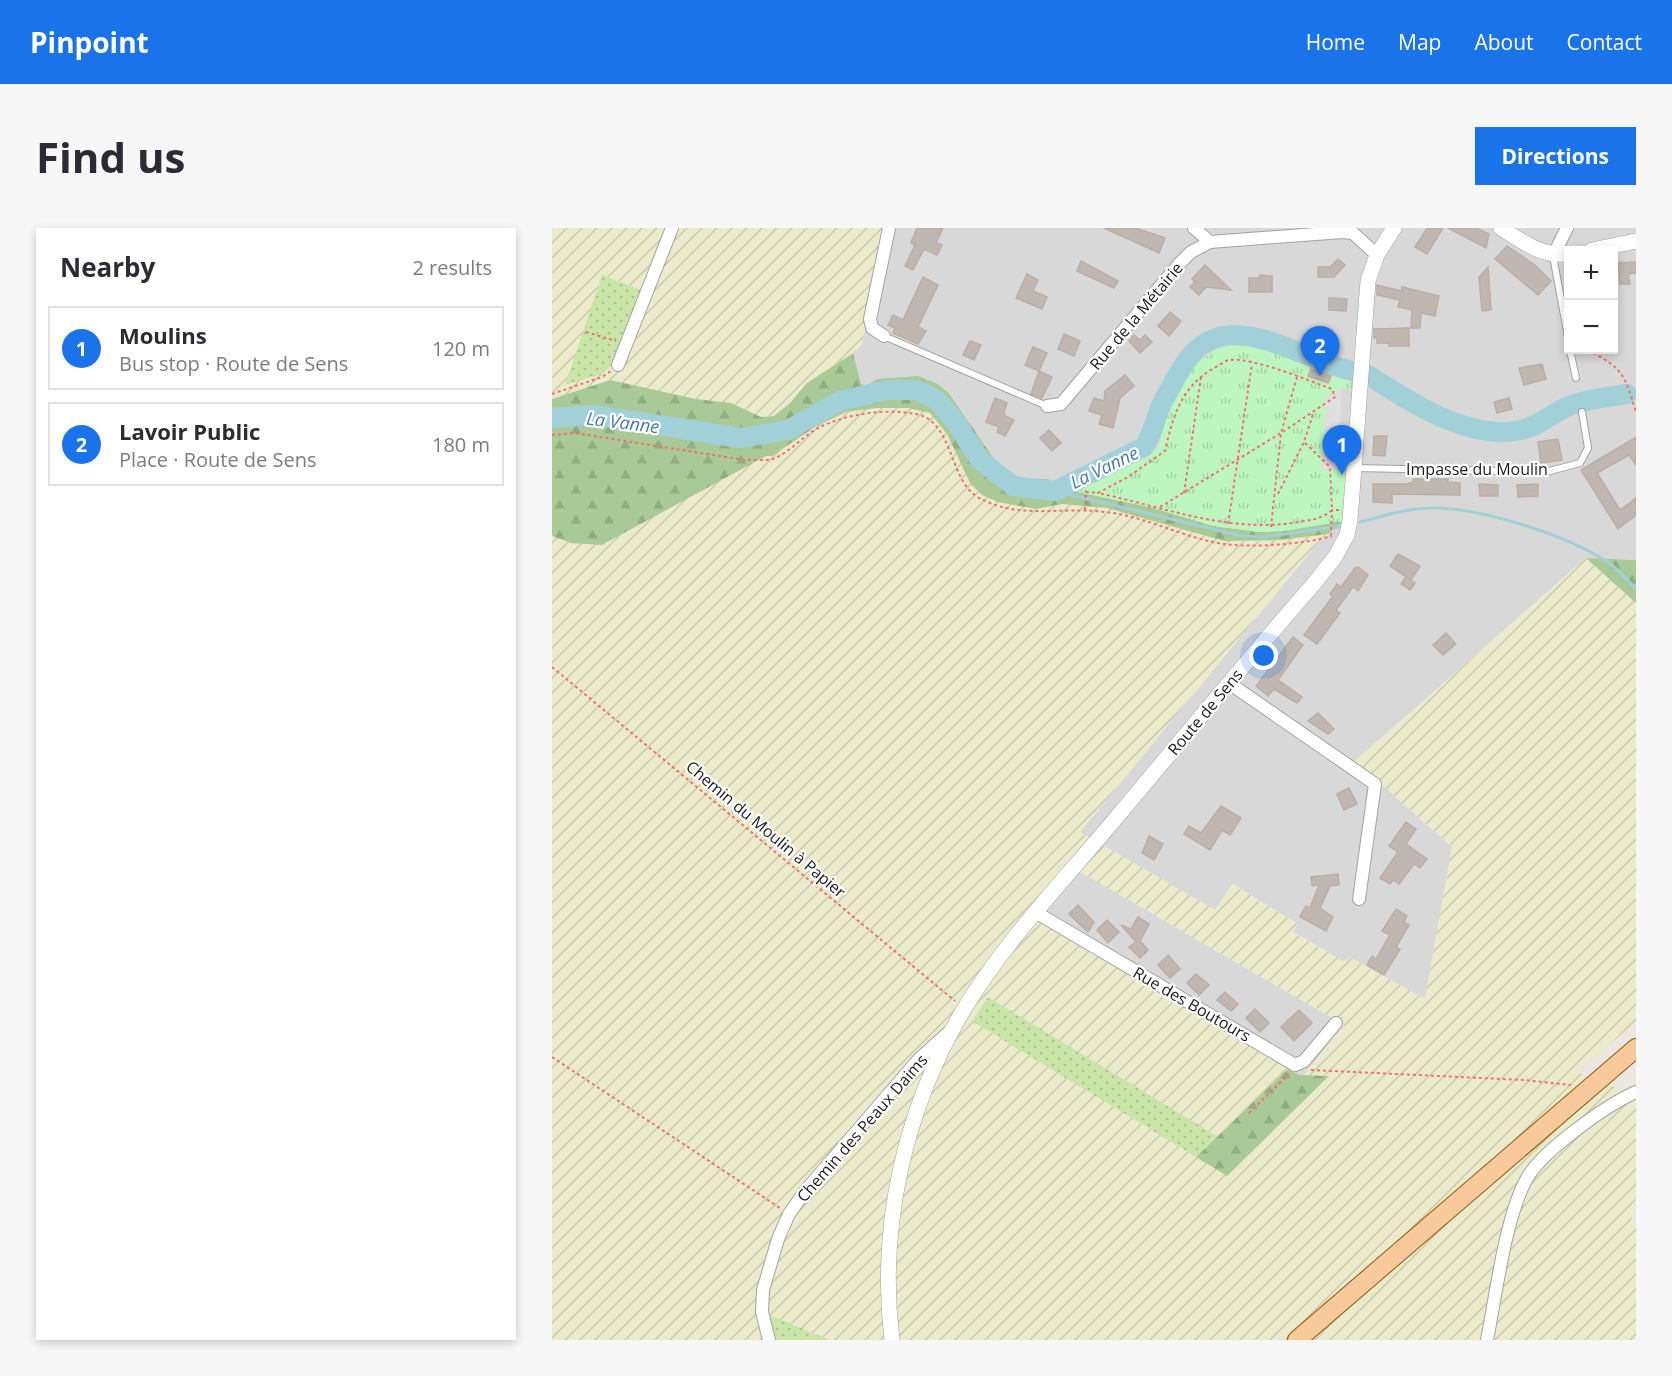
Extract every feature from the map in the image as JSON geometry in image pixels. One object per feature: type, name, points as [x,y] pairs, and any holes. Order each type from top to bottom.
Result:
[{"type":"main road","points":[[1297,1340],[1636,1048]]},
{"type":"street","points":[[618,365],[672,228]]},
{"type":"street","points":[[885,336],[872,328],[870,319],[890,228]]},
{"type":"street","points":[[1194,228],[1210,242]]},
{"type":"street","name":"Route de Sens","points":[[892,1340],[889,1236],[899,1171],[917,1108],[959,1019],[984,979],[1037,913],[1335,557],[1348,527],[1355,468],[1368,282],[1377,255],[1394,228]]},
{"type":"street","points":[[1501,228],[1520,240],[1561,255],[1567,228]]},
{"type":"street","points":[[1341,230],[1353,233],[1377,255]]},
{"type":"street","name":"Rue de la Métairie","points":[[1047,406],[1061,404],[1191,252],[1210,242],[1341,230]]},
{"type":"street","points":[[1612,246],[1636,241]]},
{"type":"street","points":[[1229,683],[1375,784],[1359,899]]},
{"type":"street","name":"Rue des Boutours","points":[[1037,913],[1298,1065]]},
{"type":"street","name":"Chemin des Peaux Daims","points":[[769,1340],[762,1312],[763,1290],[778,1239],[789,1214],[806,1190],[919,1059],[959,1019]]},
{"type":"street","points":[[1298,1065],[1336,1023]]},
{"type":"street","points":[[1487,1340],[1513,1218],[1529,1173],[1548,1153],[1608,1107],[1636,1092]]},
{"type":"lane","points":[[1561,255],[1565,300]]},
{"type":"lane","points":[[885,336],[1047,406]]},
{"type":"lane","points":[[1571,354],[1576,378]]},
{"type":"lane","name":"Impasse du Moulin","points":[[1355,468],[1546,472],[1580,463],[1588,448],[1582,412]]},
{"type":"path","points":[[586,332],[628,344]]},
{"type":"path","points":[[1596,354],[1615,364],[1628,385],[1636,412]]},
{"type":"path","points":[[1098,493],[1128,477],[1164,451],[1172,419],[1181,396],[1202,375],[1230,360],[1252,363],[1332,388],[1335,397],[1161,507]]},
{"type":"path","points":[[1228,524],[1252,363]]},
{"type":"path","points":[[552,394],[602,377],[618,365]]},
{"type":"path","points":[[1184,493],[1202,375]]},
{"type":"path","points":[[1271,527],[1281,433],[1297,377]]},
{"type":"path","points":[[1276,496],[1304,442],[1315,410]]},
{"type":"path","points":[[552,435],[575,433],[746,460],[772,459],[818,429],[846,417],[894,412],[917,414],[926,418],[940,433],[962,479],[974,494],[999,507],[1043,513],[1106,512],[1136,518],[1224,544],[1269,545],[1322,539],[1348,527]]},
{"type":"path","points":[[1304,442],[1330,467],[1331,536]]},
{"type":"path","points":[[1085,511],[1086,492],[1161,507],[1228,524],[1271,527],[1325,516],[1332,510]]},
{"type":"path","name":"Chemin du Moulin à Papier","points":[[552,667],[959,1019]]},
{"type":"path","points":[[552,1057],[789,1214]]},
{"type":"path","points":[[1249,1113],[1298,1065],[1309,1070],[1524,1080],[1571,1086]]},
{"type":"shaded area","points":[[885,228],[1636,228],[1636,560],[1586,558],[1355,761],[1452,847],[1425,999],[1351,958],[1343,961],[1292,931],[1298,924],[1233,884],[1215,910],[1080,832],[1316,545],[1343,522],[1069,490],[1048,479],[1021,479],[996,462],[949,392],[938,384],[918,376],[866,386],[860,384],[853,353],[862,344]]},
{"type":"shaded area","points":[[1342,387],[1337,471],[1322,470],[1326,397]]},
{"type":"shaded area","points":[[1067,864],[1344,1025],[1304,1075],[1299,1075],[1024,913]]},
{"type":"green space","points":[[552,228],[885,228],[862,344],[853,353],[807,383],[790,403],[774,416],[761,417],[731,403],[696,399],[610,380],[552,399]]},
{"type":"green space","points":[[602,275],[641,290],[615,361],[601,374],[565,385]]},
{"type":"green space","points":[[1227,345],[1257,347],[1354,383],[1353,391],[1342,387],[1326,397],[1322,469],[1348,472],[1344,521],[1284,531],[1257,532],[1209,525],[1150,507],[1069,490],[1133,463],[1158,448],[1166,415],[1182,383],[1206,356]]},
{"type":"green space","points":[[853,353],[861,384],[867,386],[877,379],[918,376],[938,384],[949,393],[996,462],[1021,479],[1048,479],[1069,490],[1150,507],[1219,527],[1268,532],[1344,521],[1328,534],[1280,540],[1224,541],[1107,508],[1062,504],[1036,509],[998,502],[982,495],[970,483],[947,434],[930,413],[908,408],[877,408],[846,412],[815,427],[772,456],[766,456],[602,545],[571,543],[552,536],[552,399],[610,380],[696,399],[731,403],[761,417],[774,416],[790,403],[807,383]]},
{"type":"green space","points":[[877,408],[908,408],[930,413],[947,434],[970,483],[1046,508],[1061,504],[1107,508],[1224,541],[1280,540],[1328,534],[1316,545],[1080,832],[1215,910],[1232,884],[1298,924],[1293,932],[1343,961],[1351,958],[1425,999],[1452,847],[1355,761],[1586,558],[1636,603],[1636,1022],[1577,1072],[1636,1096],[1636,1198],[1631,1221],[1636,1223],[1636,1340],[1288,1340],[1277,1336],[1273,1340],[830,1340],[763,1313],[769,1340],[552,1340],[552,536],[571,543],[767,456],[772,456],[815,427],[846,412]],"holes":[[[1067,864],[1344,1025],[1304,1075],[1299,1075],[1025,914]]]},
{"type":"green space","points":[[1586,558],[1636,560],[1636,603]]},
{"type":"green space","points":[[988,997],[1217,1136],[1196,1157],[972,1021]]},
{"type":"green space","points":[[1288,1069],[1299,1075],[1329,1076],[1227,1176],[1196,1157]]},
{"type":"green space","points":[[762,1312],[830,1340],[769,1340]]},
{"type":"building","points":[[917,228],[943,228],[936,243],[942,245],[937,255],[924,249],[913,270],[905,266],[915,245],[911,243]]},
{"type":"building","points":[[1104,228],[1136,228],[1165,238],[1159,253]]},
{"type":"building","points":[[1427,228],[1443,228],[1427,254],[1415,247]]},
{"type":"building","points":[[1448,228],[1476,228],[1489,234],[1486,248]]},
{"type":"building","points":[[1507,246],[1535,265],[1551,281],[1538,295],[1495,259]]},
{"type":"building","points":[[1338,259],[1345,265],[1334,277],[1318,277],[1318,267],[1330,267]]},
{"type":"building","points":[[1081,261],[1118,281],[1114,288],[1077,271]]},
{"type":"building","points":[[1636,262],[1636,273],[1628,274],[1630,284],[1620,284],[1618,263]]},
{"type":"building","points":[[1205,265],[1231,290],[1206,287],[1199,295],[1190,287],[1195,282],[1192,279]]},
{"type":"building","points":[[1488,267],[1491,310],[1482,311],[1479,277]]},
{"type":"building","points":[[1027,274],[1038,280],[1033,291],[1047,297],[1042,309],[1016,298]]},
{"type":"building","points":[[1260,275],[1272,276],[1272,292],[1249,292],[1249,278],[1260,278]]},
{"type":"building","points":[[923,277],[938,285],[918,327],[926,331],[918,344],[893,333],[895,328],[888,325],[893,315],[903,320]]},
{"type":"building","points":[[1377,285],[1402,291],[1402,287],[1439,296],[1435,316],[1421,313],[1420,328],[1411,328],[1412,310],[1398,307],[1400,300],[1377,295]]},
{"type":"building","points":[[1329,298],[1347,299],[1346,311],[1329,310]]},
{"type":"building","points":[[1170,312],[1181,321],[1169,336],[1158,326]]},
{"type":"building","points":[[1409,328],[1409,346],[1389,346],[1389,343],[1377,343],[1377,338],[1374,338],[1374,329]]},
{"type":"building","points":[[1064,334],[1080,341],[1074,356],[1058,349]]},
{"type":"building","points":[[1134,335],[1140,340],[1145,335],[1152,342],[1140,353],[1129,341]]},
{"type":"building","points":[[970,341],[981,345],[974,360],[963,355]]},
{"type":"building","points":[[1033,347],[1047,353],[1039,371],[1025,365]]},
{"type":"building","points":[[1542,364],[1546,379],[1524,385],[1519,368]]},
{"type":"building","points":[[1311,369],[1331,376],[1328,383],[1308,376]]},
{"type":"building","points":[[1039,371],[1052,377],[1042,398],[1031,394]]},
{"type":"building","points":[[1125,375],[1134,386],[1120,398],[1113,428],[1099,424],[1102,415],[1089,411],[1094,398],[1104,401],[1105,391]]},
{"type":"building","points":[[995,398],[1007,403],[1005,416],[1014,420],[1005,436],[997,432],[999,427],[986,422]]},
{"type":"building","points":[[1509,398],[1512,409],[1497,413],[1494,402]]},
{"type":"building","points":[[1049,430],[1061,443],[1052,451],[1040,438]]},
{"type":"building","points":[[1374,436],[1387,436],[1385,456],[1373,455]]},
{"type":"building","points":[[1636,437],[1636,465],[1629,455],[1597,473],[1620,510],[1636,498],[1636,515],[1618,529],[1581,470]]},
{"type":"building","points":[[1558,439],[1562,460],[1541,463],[1538,442]]},
{"type":"building","points":[[1413,479],[1448,479],[1448,482],[1460,483],[1460,495],[1392,494],[1392,503],[1373,502],[1373,484],[1407,484],[1413,482]]},
{"type":"building","points":[[1479,484],[1498,485],[1498,496],[1480,496]]},
{"type":"building","points":[[1538,484],[1538,496],[1518,497],[1517,485]]},
{"type":"building","points":[[1398,554],[1420,566],[1411,580],[1408,578],[1415,583],[1410,590],[1401,584],[1406,577],[1390,566]]},
{"type":"building","points":[[1358,567],[1368,575],[1358,591],[1353,587],[1336,610],[1340,613],[1317,644],[1304,635],[1333,596],[1330,594],[1337,584],[1341,587]]},
{"type":"building","points":[[1446,633],[1456,644],[1443,655],[1433,645]]},
{"type":"building","points":[[1293,637],[1303,645],[1278,680],[1302,697],[1297,703],[1274,689],[1268,696],[1256,686]]},
{"type":"building","points":[[1318,713],[1334,729],[1328,734],[1308,721]]},
{"type":"building","points":[[1349,788],[1357,804],[1344,810],[1337,794]]},
{"type":"building","points":[[1221,806],[1241,818],[1230,835],[1222,830],[1210,850],[1184,834],[1189,826],[1201,833]]},
{"type":"building","points":[[1406,822],[1416,829],[1406,844],[1427,859],[1420,868],[1414,864],[1399,884],[1393,880],[1390,884],[1380,878],[1398,852],[1389,846]]},
{"type":"building","points":[[1149,836],[1163,844],[1154,860],[1142,853]]},
{"type":"building","points":[[1338,874],[1339,885],[1330,886],[1320,908],[1333,917],[1326,931],[1300,917],[1306,906],[1310,908],[1319,885],[1312,886],[1311,877]]},
{"type":"building","points":[[1078,905],[1094,922],[1088,932],[1069,914]]},
{"type":"building","points":[[1396,909],[1407,916],[1404,922],[1409,925],[1396,947],[1400,949],[1384,975],[1367,965],[1372,956],[1376,959],[1390,935],[1382,931]]},
{"type":"building","points":[[1138,917],[1149,924],[1140,941],[1148,950],[1140,958],[1129,947],[1136,942],[1121,925],[1131,929]]},
{"type":"building","points":[[1107,920],[1119,932],[1108,943],[1097,930]]},
{"type":"building","points":[[1168,955],[1180,969],[1170,978],[1158,965]]},
{"type":"building","points":[[1196,974],[1209,985],[1199,995],[1187,983]]},
{"type":"building","points":[[1225,992],[1238,1004],[1231,1011],[1217,1000]]},
{"type":"building","points":[[1255,1009],[1269,1023],[1260,1032],[1246,1018]]},
{"type":"building","points":[[1299,1010],[1312,1023],[1294,1041],[1281,1027]]},
{"type":"waterway","name":"La Vanne","points":[[552,418],[592,415],[741,438],[788,430],[840,401],[887,390],[917,390],[937,400],[955,421],[980,460],[1013,486],[1055,491],[1144,447],[1163,402],[1182,368],[1189,357],[1210,340],[1229,336],[1250,337],[1293,349],[1334,366],[1353,371]]},
{"type":"waterway","name":"La Vanne","points":[[1368,375],[1444,418],[1487,431],[1508,432],[1528,428],[1564,408],[1598,398],[1627,394]]},
{"type":"waterway","points":[[1055,491],[1242,536],[1263,537],[1329,528]]},
{"type":"waterway","points":[[1360,522],[1397,512],[1426,508],[1455,509],[1500,518],[1547,533],[1589,551],[1610,564],[1636,589]]},
{"type":"waterway","points":[[1333,528],[1343,526]]},
{"type":"place","name":"Lavoir Public","points":[[1320,376]]},
{"type":"place","name":"Moulins","points":[[1342,475]]}]
